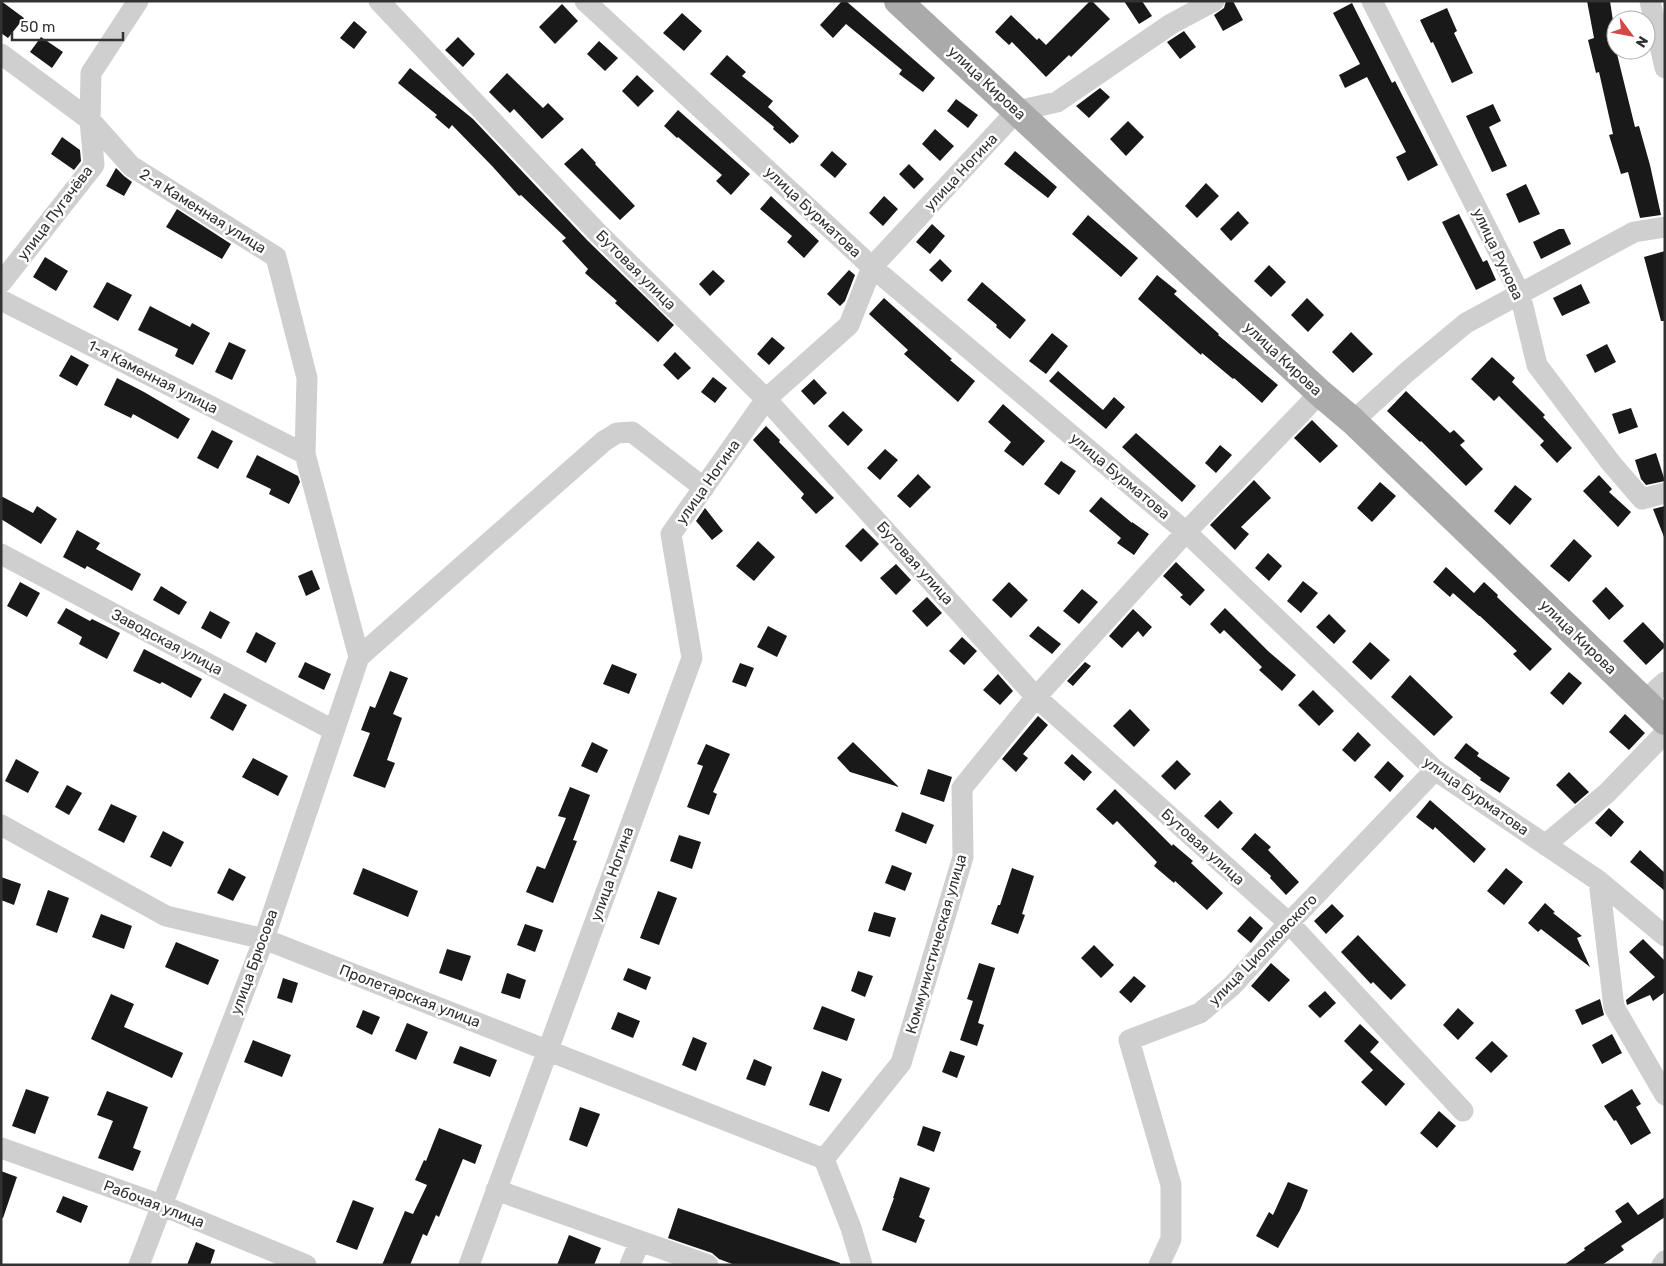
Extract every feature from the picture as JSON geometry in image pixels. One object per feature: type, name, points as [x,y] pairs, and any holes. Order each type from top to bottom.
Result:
[{"type":"main road","name":"улица Кирова","points":[[898,1],[1320,393],[1353,421],[1665,721]]},
{"type":"street","name":"улица Пугачёва","points":[[1,283],[94,165],[90,120],[91,73],[138,1]]},
{"type":"street","name":"Бутовая улица","points":[[379,1],[596,231],[766,399],[1036,697],[1288,923],[1463,1112]]},
{"type":"street","name":"улица Бурматова","points":[[585,1],[872,267],[1186,532],[1434,770],[1599,881],[1665,936]]},
{"type":"street","points":[[1017,111],[1057,102],[1171,24],[1214,1]]},
{"type":"street","name":"улица Рунова","points":[[1372,1],[1520,294],[1537,365],[1611,463],[1642,499],[1665,493]]},
{"type":"street","points":[[1650,1],[1665,68]]},
{"type":"street","name":"2-я Каменная улица","points":[[1,54],[90,120],[131,166],[276,257],[307,378],[305,454],[359,657]]},
{"type":"street","name":"улица Ногина","points":[[469,1265],[692,658],[671,534],[766,399],[849,325],[872,267],[1017,111]]},
{"type":"street","points":[[1353,421],[1466,324],[1634,232],[1665,227]]},
{"type":"street","name":"1-я Каменная улица","points":[[1,300],[305,454]]},
{"type":"street","name":"Коммунистическая улица","points":[[824,1159],[901,1064],[963,857],[962,788],[1036,697],[1186,532],[1320,393]]},
{"type":"street","points":[[359,657],[604,441],[617,433],[632,432],[704,488]]},
{"type":"street","name":"Заводская улица","points":[[1,554],[333,730]]},
{"type":"street","name":"улица Брюсова","points":[[139,1265],[264,939],[359,657]]},
{"type":"street","points":[[1644,700],[1665,682]]},
{"type":"street","points":[[1545,844],[1607,793],[1665,733]]},
{"type":"street","name":"улица Циолковского","points":[[1159,1265],[1171,1239],[1171,1185],[1129,1040],[1200,1013],[1232,986],[1288,923],[1434,770]]},
{"type":"street","name":"Пролетарская улица","points":[[1,825],[166,916],[264,939],[824,1159]]},
{"type":"street","points":[[1599,881],[1614,1007],[1665,1095]]},
{"type":"street","name":"Рабочая улица","points":[[1,1148],[161,1205],[306,1265]]},
{"type":"street","points":[[824,1159],[851,1228],[862,1265]]},
{"type":"street","points":[[496,1190],[708,1265]]},
{"type":"street","points":[[630,1265],[640,1241]]},
{"type":"street","points":[[1662,1265],[1665,1262]]},
{"type":"building","points":[[1,1],[24,18],[8,38],[1,33]]},
{"type":"building","points":[[842,1],[846,1],[935,78],[923,92],[899,74],[902,70],[846,24],[833,38],[820,25]]},
{"type":"building","points":[[1090,1],[1110,19],[1071,57],[1069,55],[1046,77],[1012,42],[1009,45],[995,32],[1011,15],[1037,40],[1039,38],[1046,45]]},
{"type":"building","points":[[1124,1],[1142,1],[1152,16],[1139,24]]},
{"type":"building","points":[[1226,1],[1233,1],[1243,20],[1223,31],[1214,15],[1224,8]]},
{"type":"building","points":[[1587,1],[1610,1],[1611,10],[1606,10],[1606,60],[1618,60],[1635,127],[1639,126],[1650,165],[1661,215],[1640,218],[1628,172],[1621,174],[1609,135],[1613,134],[1599,72],[1596,73],[1588,40],[1594,38]]},
{"type":"building","points":[[1352,3],[1392,83],[1395,81],[1438,165],[1408,181],[1396,157],[1406,152],[1367,77],[1345,88],[1339,75],[1360,64],[1333,13]]},
{"type":"building","points":[[562,4],[578,21],[555,44],[539,27]]},
{"type":"building","points":[[1447,8],[1457,31],[1454,33],[1473,73],[1452,83],[1433,42],[1431,43],[1420,20]]},
{"type":"building","points":[[682,13],[702,31],[684,51],[663,33]]},
{"type":"building","points":[[354,21],[367,32],[354,49],[340,38]]},
{"type":"building","points":[[1184,31],[1196,47],[1180,59],[1167,42]]},
{"type":"building","points":[[41,37],[63,52],[52,68],[30,52]]},
{"type":"building","points":[[458,37],[475,54],[463,67],[445,50]]},
{"type":"building","points":[[599,41],[618,58],[605,71],[587,54]]},
{"type":"building","points":[[727,55],[746,72],[742,76],[773,101],[768,107],[799,136],[793,143],[790,144],[773,129],[774,127],[710,74]]},
{"type":"building","points":[[410,68],[473,119],[587,240],[674,325],[658,342],[615,303],[617,301],[585,273],[588,269],[562,241],[566,238],[521,195],[519,196],[452,125],[449,129],[435,117],[437,115],[398,83]]},
{"type":"building","points":[[507,73],[543,108],[548,103],[564,119],[542,139],[514,109],[510,113],[489,92]]},
{"type":"building","points":[[637,75],[654,91],[638,107],[622,91]]},
{"type":"building","points":[[1100,88],[1110,97],[1089,118],[1076,106]]},
{"type":"building","points":[[956,99],[978,115],[968,128],[947,111]]},
{"type":"building","points":[[1493,104],[1501,121],[1489,127],[1507,166],[1492,172],[1466,116]]},
{"type":"building","points":[[678,110],[750,174],[731,195],[716,181],[722,175],[664,126]]},
{"type":"building","points":[[1128,121],[1144,137],[1126,156],[1110,139]]},
{"type":"building","points":[[935,129],[954,146],[940,161],[922,144]]},
{"type":"building","points":[[62,137],[80,150],[81,161],[74,170],[51,154]]},
{"type":"building","points":[[582,148],[635,206],[620,220],[564,164]]},
{"type":"building","points":[[832,151],[847,164],[835,178],[820,165]]},
{"type":"building","points":[[1015,151],[1057,187],[1048,198],[1004,164]]},
{"type":"building","points":[[909,164],[924,179],[914,189],[899,174]]},
{"type":"building","points":[[116,168],[132,182],[124,196],[106,186]]},
{"type":"building","points":[[1206,183],[1219,196],[1197,218],[1185,206]]},
{"type":"building","points":[[1526,184],[1540,214],[1519,223],[1506,194]]},
{"type":"building","points":[[771,196],[819,241],[804,258],[787,242],[792,236],[760,209]]},
{"type":"building","points":[[884,196],[898,209],[883,226],[869,213]]},
{"type":"building","points":[[177,209],[231,244],[222,259],[166,227]]},
{"type":"building","points":[[1238,211],[1249,223],[1231,241],[1220,229]]},
{"type":"building","points":[[1459,214],[1483,262],[1487,260],[1496,280],[1476,290],[1442,222]]},
{"type":"building","points":[[1088,215],[1138,258],[1121,277],[1072,234]]},
{"type":"building","points":[[932,224],[945,236],[930,254],[916,242]]},
{"type":"building","points":[[1559,229],[1564,229],[1571,244],[1541,259],[1533,242]]},
{"type":"building","points":[[1665,251],[1665,321],[1661,321],[1644,257]]},
{"type":"building","points":[[45,257],[68,271],[56,291],[33,277]]},
{"type":"building","points":[[940,259],[952,271],[942,282],[929,270]]},
{"type":"building","points":[[1269,265],[1286,282],[1271,297],[1254,281]]},
{"type":"building","points":[[713,270],[725,281],[710,296],[699,284]]},
{"type":"building","points":[[849,270],[855,275],[845,301],[840,306],[827,294]]},
{"type":"building","points":[[1157,275],[1177,291],[1174,294],[1218,335],[1278,385],[1262,403],[1234,378],[1202,353],[1201,355],[1138,299]]},
{"type":"building","points":[[107,282],[132,295],[118,321],[93,307]]},
{"type":"building","points":[[982,282],[1026,320],[1010,339],[996,327],[997,325],[967,300]]},
{"type":"building","points":[[1581,284],[1590,303],[1562,316],[1553,298]]},
{"type":"building","points":[[884,298],[975,381],[958,402],[904,354],[908,350],[869,314]]},
{"type":"building","points":[[1307,298],[1324,315],[1308,332],[1291,315]]},
{"type":"building","points":[[150,306],[190,327],[192,323],[210,333],[193,365],[175,356],[178,349],[138,330]]},
{"type":"building","points":[[1351,332],[1373,354],[1353,373],[1332,352]]},
{"type":"building","points":[[1052,333],[1068,346],[1046,374],[1029,361]]},
{"type":"building","points":[[772,337],[785,348],[769,365],[757,354]]},
{"type":"building","points":[[229,342],[246,350],[232,380],[215,372]]},
{"type":"building","points":[[1607,344],[1616,362],[1595,373],[1586,355]]},
{"type":"building","points":[[675,352],[691,368],[678,380],[663,365]]},
{"type":"building","points":[[71,355],[89,365],[77,386],[59,376]]},
{"type":"building","points":[[1492,357],[1515,378],[1512,382],[1545,415],[1543,417],[1572,448],[1557,463],[1540,445],[1544,441],[1499,396],[1494,401],[1471,379]]},
{"type":"building","points":[[1058,371],[1103,410],[1114,397],[1125,407],[1106,429],[1049,381]]},
{"type":"building","points":[[713,377],[727,388],[715,403],[701,392]]},
{"type":"building","points":[[117,378],[190,419],[178,439],[133,414],[131,418],[104,405]]},
{"type":"building","points":[[814,379],[827,393],[814,405],[801,391]]},
{"type":"building","points":[[1406,391],[1450,433],[1454,430],[1465,441],[1460,445],[1483,469],[1466,486],[1421,441],[1387,411]]},
{"type":"building","points":[[1003,404],[1045,441],[1023,466],[1004,451],[1011,442],[988,422]]},
{"type":"building","points":[[1631,408],[1638,427],[1619,434],[1612,414]]},
{"type":"building","points":[[843,411],[863,430],[848,446],[828,426]]},
{"type":"building","points":[[1312,420],[1338,446],[1320,463],[1294,438]]},
{"type":"building","points":[[766,426],[780,440],[779,442],[834,498],[816,514],[801,498],[804,494],[753,440]]},
{"type":"building","points":[[212,430],[233,441],[218,469],[197,458]]},
{"type":"building","points":[[1136,433],[1196,486],[1182,502],[1122,447]]},
{"type":"building","points":[[1220,445],[1232,455],[1216,473],[1205,463]]},
{"type":"building","points":[[885,449],[898,460],[880,480],[867,468]]},
{"type":"building","points":[[1656,453],[1665,481],[1646,485],[1641,479],[1635,460]]},
{"type":"building","points":[[257,455],[298,476],[300,482],[289,504],[269,494],[271,489],[246,477]]},
{"type":"building","points":[[1061,461],[1076,471],[1059,495],[1044,484]]},
{"type":"building","points":[[918,474],[931,487],[910,508],[897,496]]},
{"type":"building","points":[[1599,475],[1612,489],[1609,492],[1631,512],[1618,527],[1583,491]]},
{"type":"building","points":[[1254,480],[1271,498],[1241,527],[1249,534],[1235,550],[1210,525]]},
{"type":"building","points":[[1380,482],[1396,496],[1372,522],[1357,508]]},
{"type":"building","points":[[1515,485],[1532,499],[1510,525],[1494,511]]},
{"type":"building","points":[[1,496],[33,513],[37,506],[57,519],[41,544],[1,519]]},
{"type":"building","points":[[1101,497],[1132,523],[1149,534],[1134,555],[1117,543],[1121,538],[1089,511]]},
{"type":"building","points":[[1665,506],[1665,537],[1664,537],[1653,509]]},
{"type":"building","points":[[705,508],[723,531],[712,540],[696,521]]},
{"type":"building","points":[[863,528],[879,544],[861,562],[845,546]]},
{"type":"building","points":[[77,530],[100,543],[96,549],[141,574],[132,591],[87,566],[85,569],[63,557]]},
{"type":"building","points":[[1574,539],[1592,556],[1569,582],[1550,566]]},
{"type":"building","points":[[758,541],[775,557],[754,581],[736,566]]},
{"type":"building","points":[[1268,553],[1282,566],[1269,581],[1255,568]]},
{"type":"building","points":[[1176,562],[1205,590],[1190,606],[1180,597],[1183,595],[1163,576]]},
{"type":"building","points":[[896,564],[911,580],[896,595],[880,578]]},
{"type":"building","points":[[1446,567],[1474,593],[1484,582],[1498,595],[1497,597],[1552,649],[1530,671],[1513,654],[1517,651],[1480,616],[1453,593],[1450,597],[1433,582]]},
{"type":"building","points":[[312,570],[320,589],[306,596],[298,576]]},
{"type":"building","points":[[1303,581],[1318,593],[1301,613],[1287,601]]},
{"type":"building","points":[[20,582],[40,593],[27,617],[7,606]]},
{"type":"building","points":[[1009,582],[1028,600],[1011,618],[992,600]]},
{"type":"building","points":[[161,586],[187,602],[179,615],[153,600]]},
{"type":"building","points":[[1606,587],[1624,606],[1609,620],[1592,601]]},
{"type":"building","points":[[1082,589],[1098,602],[1079,624],[1063,611]]},
{"type":"building","points":[[927,597],[942,613],[927,627],[912,611]]},
{"type":"building","points":[[66,608],[90,621],[92,619],[120,633],[107,659],[79,644],[82,637],[57,623]]},
{"type":"building","points":[[1225,608],[1268,651],[1296,675],[1282,691],[1259,670],[1262,667],[1224,630],[1220,634],[1210,624]]},
{"type":"building","points":[[1133,609],[1152,627],[1143,637],[1138,631],[1122,648],[1109,636]]},
{"type":"building","points":[[210,611],[230,622],[221,639],[201,628]]},
{"type":"building","points":[[1329,614],[1346,631],[1334,644],[1316,627]]},
{"type":"building","points":[[1643,622],[1665,645],[1646,665],[1623,641]]},
{"type":"building","points":[[768,626],[787,636],[777,657],[757,647]]},
{"type":"building","points":[[1038,626],[1061,644],[1052,654],[1029,636]]},
{"type":"building","points":[[256,632],[276,643],[266,663],[246,652]]},
{"type":"building","points":[[962,637],[977,651],[964,665],[949,651]]},
{"type":"building","points":[[1370,642],[1390,660],[1371,680],[1352,662]]},
{"type":"building","points":[[144,649],[202,679],[191,698],[162,682],[160,684],[133,671]]},
{"type":"building","points":[[305,662],[331,674],[324,690],[298,677]]},
{"type":"building","points":[[1085,662],[1091,666],[1073,686],[1067,681]]},
{"type":"building","points":[[740,663],[754,668],[746,687],[732,682]]},
{"type":"building","points":[[612,664],[637,674],[629,694],[603,684]]},
{"type":"building","points":[[390,671],[408,678],[393,714],[402,718],[387,760],[395,763],[385,788],[353,776],[370,733],[361,730],[370,706],[375,708]]},
{"type":"building","points":[[1569,672],[1582,683],[1563,705],[1550,693]]},
{"type":"building","points":[[998,674],[1013,691],[1000,705],[983,690]]},
{"type":"building","points":[[1410,675],[1453,717],[1434,736],[1391,697]]},
{"type":"building","points":[[1313,690],[1334,711],[1319,726],[1298,705]]},
{"type":"building","points":[[224,693],[247,705],[233,731],[210,718]]},
{"type":"building","points":[[1130,709],[1150,730],[1134,747],[1113,726]]},
{"type":"building","points":[[1625,714],[1645,733],[1629,750],[1609,732]]},
{"type":"building","points":[[1038,716],[1048,725],[1023,754],[1028,758],[1016,772],[1002,759]]},
{"type":"building","points":[[1358,732],[1371,745],[1355,762],[1342,750]]},
{"type":"building","points":[[592,742],[608,750],[597,773],[581,766]]},
{"type":"building","points":[[853,742],[899,787],[850,772],[837,758]]},
{"type":"building","points":[[1466,743],[1479,753],[1477,756],[1510,778],[1500,793],[1480,780],[1481,778],[1454,758]]},
{"type":"building","points":[[706,744],[730,754],[713,792],[717,794],[709,815],[687,807],[703,766],[697,764]]},
{"type":"building","points":[[1072,754],[1092,772],[1084,781],[1064,763]]},
{"type":"building","points":[[253,758],[288,776],[278,796],[242,777]]},
{"type":"building","points":[[16,759],[39,772],[28,793],[5,781]]},
{"type":"building","points":[[1177,760],[1191,774],[1175,790],[1161,776]]},
{"type":"building","points":[[1388,761],[1404,776],[1390,792],[1374,777]]},
{"type":"building","points":[[928,769],[952,777],[944,802],[920,794]]},
{"type":"building","points":[[1569,772],[1589,792],[1575,804],[1556,785]]},
{"type":"building","points":[[67,785],[82,793],[69,815],[55,807]]},
{"type":"building","points":[[570,787],[590,795],[573,840],[577,841],[553,903],[526,892],[537,866],[545,869],[566,818],[558,816]]},
{"type":"building","points":[[1115,789],[1172,846],[1173,844],[1193,861],[1191,863],[1223,893],[1207,910],[1175,881],[1174,883],[1154,866],[1157,862],[1117,821],[1113,825],[1096,809]]},
{"type":"building","points":[[1220,800],[1233,813],[1218,829],[1204,816]]},
{"type":"building","points":[[1430,800],[1486,849],[1474,863],[1435,827],[1433,830],[1416,817]]},
{"type":"building","points":[[111,804],[137,816],[124,843],[98,830]]},
{"type":"building","points":[[1609,808],[1624,822],[1611,837],[1595,823]]},
{"type":"building","points":[[902,812],[934,825],[926,844],[895,831]]},
{"type":"building","points":[[163,831],[184,842],[171,867],[150,857]]},
{"type":"building","points":[[1255,833],[1271,847],[1268,850],[1299,882],[1286,895],[1270,878],[1271,876],[1241,849]]},
{"type":"building","points":[[679,835],[701,842],[692,869],[670,861]]},
{"type":"building","points":[[1640,850],[1665,873],[1665,891],[1630,862]]},
{"type":"building","points":[[892,865],[912,873],[905,891],[885,883]]},
{"type":"building","points":[[229,868],[246,877],[233,901],[217,893]]},
{"type":"building","points":[[363,868],[418,891],[408,917],[353,894]]},
{"type":"building","points":[[1012,868],[1034,876],[1022,914],[1025,915],[1018,934],[991,924],[998,905],[1000,905]]},
{"type":"building","points":[[1506,868],[1523,882],[1504,905],[1487,891]]},
{"type":"building","points":[[1,877],[21,884],[14,905],[1,900]]},
{"type":"building","points":[[48,890],[69,898],[57,933],[36,925]]},
{"type":"building","points":[[658,891],[677,898],[659,945],[640,938]]},
{"type":"building","points":[[1545,903],[1555,912],[1553,913],[1582,936],[1577,938],[1590,967],[1541,929],[1538,932],[1528,923]]},
{"type":"building","points":[[1332,904],[1344,916],[1326,934],[1314,921]]},
{"type":"building","points":[[874,912],[896,918],[890,937],[868,931]]},
{"type":"building","points":[[101,914],[132,926],[124,949],[92,937]]},
{"type":"building","points":[[1250,916],[1263,928],[1251,943],[1237,931]]},
{"type":"building","points":[[525,924],[543,930],[535,952],[517,945]]},
{"type":"building","points":[[1358,935],[1406,985],[1391,1000],[1373,982],[1371,984],[1341,952]]},
{"type":"building","points":[[1643,939],[1665,961],[1665,992],[1653,1001],[1650,995],[1627,1005],[1626,1000],[1655,977],[1629,952]]},
{"type":"building","points":[[176,942],[219,960],[208,985],[165,967]]},
{"type":"building","points":[[1094,945],[1114,965],[1101,978],[1081,958]]},
{"type":"building","points":[[447,949],[471,956],[462,981],[439,973]]},
{"type":"building","points":[[979,963],[995,968],[978,1023],[984,1025],[977,1046],[960,1040],[973,1001],[967,999]]},
{"type":"building","points":[[1271,963],[1290,980],[1269,1002],[1251,986]]},
{"type":"building","points":[[628,968],[651,977],[646,990],[623,980]]},
{"type":"building","points":[[858,971],[873,976],[865,997],[851,991]]},
{"type":"building","points":[[507,973],[526,980],[520,999],[501,993]]},
{"type":"building","points":[[1134,976],[1146,986],[1131,1003],[1119,992]]},
{"type":"building","points":[[283,978],[298,983],[292,1003],[277,998]]},
{"type":"building","points":[[1325,991],[1336,1003],[1320,1018],[1308,1006]]},
{"type":"building","points":[[111,994],[134,1004],[124,1027],[183,1053],[172,1078],[91,1039]]},
{"type":"building","points":[[1600,999],[1604,1015],[1582,1025],[1575,1010]]},
{"type":"building","points":[[822,1006],[855,1019],[847,1041],[813,1029]]},
{"type":"building","points":[[1458,1008],[1474,1023],[1458,1040],[1443,1025]]},
{"type":"building","points":[[363,1010],[380,1017],[372,1035],[356,1027]]},
{"type":"building","points":[[618,1012],[640,1021],[633,1038],[611,1029]]},
{"type":"building","points":[[407,1023],[428,1032],[416,1060],[395,1051]]},
{"type":"building","points":[[1360,1024],[1379,1042],[1370,1052],[1405,1084],[1386,1106],[1361,1082],[1373,1070],[1344,1041]]},
{"type":"building","points":[[1612,1034],[1622,1053],[1602,1064],[1592,1045]]},
{"type":"building","points":[[693,1037],[707,1043],[696,1071],[682,1065]]},
{"type":"building","points":[[253,1040],[291,1055],[282,1077],[244,1062]]},
{"type":"building","points":[[1492,1041],[1508,1056],[1491,1073],[1475,1058]]},
{"type":"building","points":[[460,1046],[497,1060],[490,1077],[453,1063]]},
{"type":"building","points":[[950,1051],[965,1056],[957,1078],[942,1072]]},
{"type":"building","points":[[754,1059],[772,1067],[765,1086],[746,1079]]},
{"type":"building","points":[[822,1071],[842,1079],[829,1112],[809,1105]]},
{"type":"building","points":[[26,1089],[49,1097],[35,1134],[12,1126]]},
{"type":"building","points":[[1632,1089],[1641,1104],[1636,1107],[1651,1133],[1631,1145],[1616,1120],[1614,1121],[1604,1106]]},
{"type":"building","points":[[107,1091],[148,1107],[133,1148],[141,1151],[133,1171],[98,1158],[113,1121],[97,1115]]},
{"type":"building","points":[[580,1107],[600,1114],[587,1147],[569,1140]]},
{"type":"building","points":[[1439,1111],[1456,1126],[1437,1148],[1420,1133]]},
{"type":"building","points":[[923,1126],[941,1132],[934,1152],[917,1145]]},
{"type":"building","points":[[439,1128],[482,1145],[475,1164],[463,1159],[439,1217],[436,1215],[427,1236],[423,1234],[410,1265],[382,1265],[405,1211],[413,1214],[427,1185],[415,1180],[424,1160],[426,1161]]},
{"type":"building","points":[[1,1171],[17,1177],[3,1218],[1,1218]]},
{"type":"building","points":[[900,1177],[930,1188],[919,1217],[925,1220],[916,1243],[882,1230]]},
{"type":"building","points":[[1288,1182],[1308,1190],[1300,1210],[1278,1248],[1256,1236],[1269,1212],[1273,1215]]},
{"type":"building","points":[[63,1196],[88,1206],[81,1223],[56,1212]]},
{"type":"building","points":[[1665,1197],[1665,1217],[1621,1246],[1624,1250],[1602,1265],[1564,1265],[1585,1250],[1584,1248],[1622,1222],[1615,1211],[1628,1202],[1638,1215]]},
{"type":"building","points":[[353,1200],[374,1208],[357,1250],[336,1242]]},
{"type":"building","points":[[678,1208],[840,1263],[840,1265],[735,1265],[719,1259],[712,1253],[668,1238]]},
{"type":"building","points":[[569,1235],[601,1248],[594,1265],[557,1265]]},
{"type":"building","points":[[196,1242],[215,1250],[210,1265],[187,1265]]}]
